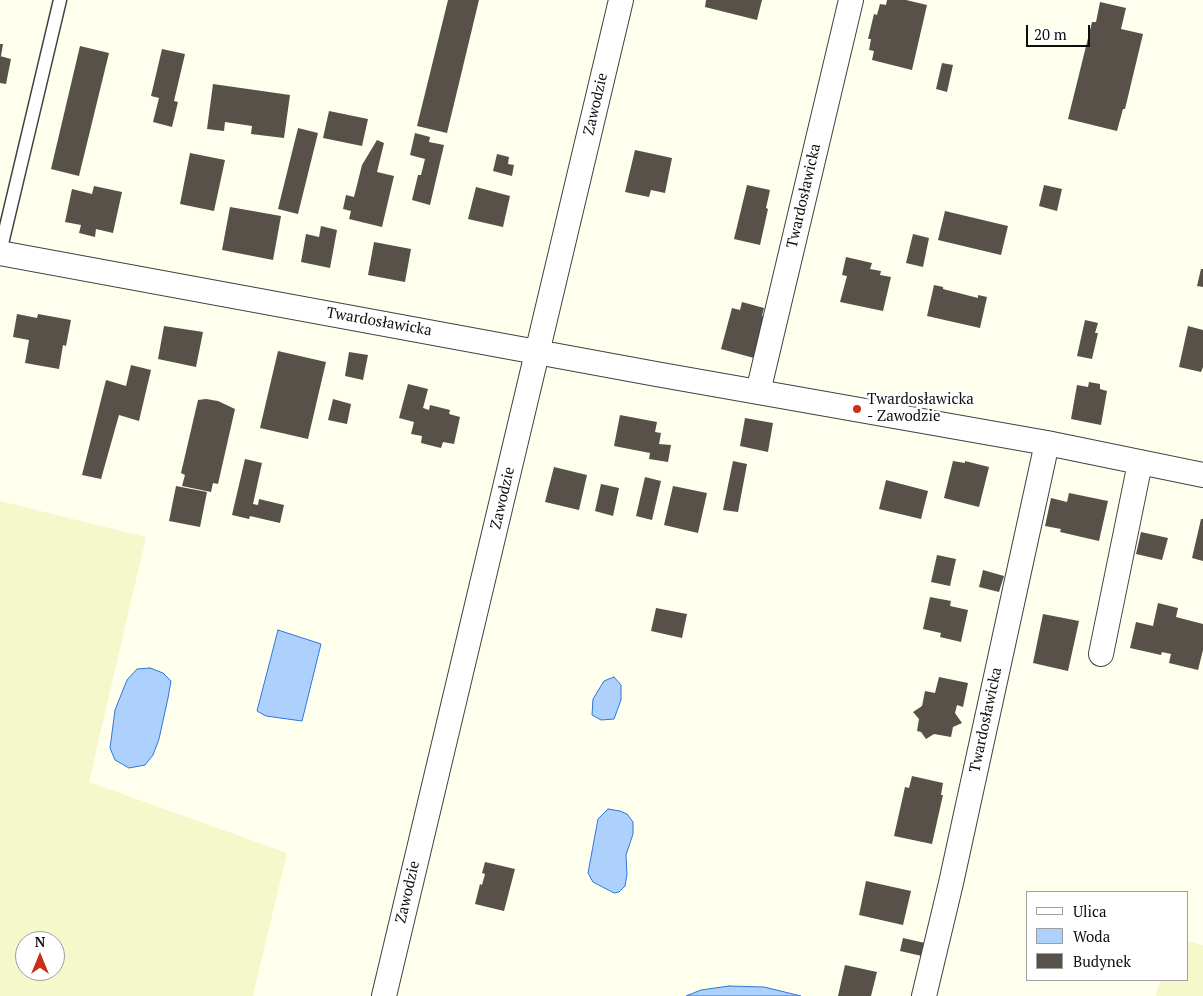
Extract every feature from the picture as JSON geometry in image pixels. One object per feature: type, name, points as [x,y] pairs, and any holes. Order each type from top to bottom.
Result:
[{"type":"street","name":"Zawodzie","points":[[384,996],[621,0]]},
{"type":"street","name":"Twardosławicka","points":[[758,392],[851,0]]},
{"type":"street","name":"Twardosławicka","points":[[0,252],[758,392],[1047,443],[1203,475]]},
{"type":"street","name":"Twardosławicka","points":[[924,996],[951,883],[1047,443]]},
{"type":"street","points":[[1101,654],[1140,463]]},
{"type":"lane","points":[[0,252],[60,0]]},
{"type":"green space","points":[[0,501],[146,537],[89,782],[287,853],[253,996],[0,996]]},
{"type":"green space","points":[[1188,941],[1203,945],[1203,996],[1156,996],[1160,981],[1188,981]]},
{"type":"water","points":[[278,630],[321,644],[302,721],[266,716],[257,711]]},
{"type":"water","points":[[150,668],[163,673],[171,681],[168,698],[159,739],[153,755],[145,765],[129,768],[115,760],[110,748],[115,710],[127,680],[137,669]]},
{"type":"water","points":[[614,677],[621,685],[621,700],[614,719],[601,720],[592,715],[593,699],[604,681]]},
{"type":"water","points":[[608,809],[627,814],[633,822],[633,834],[626,855],[627,874],[625,886],[619,892],[614,893],[593,882],[588,873],[598,819]]},
{"type":"water","points":[[729,986],[764,987],[801,996],[686,996],[701,990]]},
{"type":"building","points":[[448,0],[479,0],[447,133],[417,126]]},
{"type":"building","points":[[706,0],[762,0],[757,20],[705,7]]},
{"type":"building","points":[[887,0],[906,0],[927,5],[912,70],[872,60],[874,51],[869,50],[871,39],[868,39],[874,14],[877,15],[880,4],[886,5]]},
{"type":"building","points":[[1100,2],[1126,8],[1121,29],[1143,34],[1125,109],[1123,109],[1117,131],[1068,119],[1092,22],[1096,22]]},
{"type":"building","points":[[0,44],[3,44],[1,56],[0,56]]},
{"type":"building","points":[[80,46],[109,53],[79,176],[51,169]]},
{"type":"building","points":[[162,49],[185,54],[174,101],[178,102],[172,127],[153,122],[159,98],[151,96]]},
{"type":"building","points":[[0,56],[11,59],[6,84],[0,83]]},
{"type":"building","points":[[942,63],[953,65],[947,92],[936,89]]},
{"type":"building","points":[[213,84],[290,95],[284,138],[251,134],[252,126],[225,122],[224,131],[207,129]]},
{"type":"building","points":[[329,111],[368,119],[362,146],[323,138]]},
{"type":"building","points":[[298,128],[318,133],[298,214],[278,209]]},
{"type":"building","points":[[415,133],[430,137],[429,142],[444,145],[430,205],[412,200],[418,175],[421,175],[425,159],[410,155]]},
{"type":"building","points":[[377,140],[384,143],[377,172],[394,176],[382,227],[349,219],[351,211],[343,209],[346,195],[354,197],[362,165]]},
{"type":"building","points":[[635,150],[672,158],[665,193],[651,190],[649,197],[625,192]]},
{"type":"building","points":[[190,153],[225,160],[214,211],[180,204]]},
{"type":"building","points":[[497,154],[509,157],[508,164],[514,165],[512,176],[493,171]]},
{"type":"building","points":[[747,185],[770,190],[760,245],[734,239]]},
{"type":"building","points":[[1044,185],[1062,189],[1057,211],[1039,206]]},
{"type":"building","points":[[94,186],[122,192],[113,233],[96,229],[95,237],[79,233],[81,225],[65,222],[72,189],[92,194]]},
{"type":"building","points":[[476,187],[510,196],[503,227],[468,219]]},
{"type":"building","points":[[230,207],[281,216],[273,260],[222,250]]},
{"type":"building","points":[[945,211],[1008,226],[1001,255],[938,240]]},
{"type":"building","points":[[321,226],[337,230],[330,268],[301,262],[306,234],[319,237]]},
{"type":"building","points":[[913,234],[929,238],[923,267],[906,263]]},
{"type":"building","points":[[374,242],[411,249],[405,282],[368,275]]},
{"type":"building","points":[[846,257],[872,263],[870,269],[881,271],[880,275],[891,277],[883,311],[840,302],[847,276],[842,275]]},
{"type":"building","points":[[1201,269],[1203,269],[1203,287],[1197,286]]},
{"type":"building","points":[[934,285],[978,298],[978,295],[987,297],[980,328],[927,316]]},
{"type":"building","points":[[742,302],[764,308],[762,316],[764,316],[754,358],[721,349],[732,308],[740,310]]},
{"type":"building","points":[[17,314],[37,318],[38,314],[71,320],[66,346],[63,345],[59,369],[25,363],[29,340],[13,337]]},
{"type":"building","points":[[1085,320],[1098,323],[1095,333],[1098,333],[1092,359],[1077,356]]},
{"type":"building","points":[[164,326],[203,332],[196,367],[158,359]]},
{"type":"building","points":[[1188,326],[1203,330],[1203,367],[1201,372],[1179,367]]},
{"type":"building","points":[[278,351],[326,362],[308,439],[260,428]]},
{"type":"building","points":[[349,352],[368,355],[363,380],[345,376]]},
{"type":"building","points":[[131,365],[151,370],[139,421],[119,415],[101,479],[82,475],[106,380],[126,386]]},
{"type":"building","points":[[1089,382],[1100,384],[1100,389],[1107,391],[1101,425],[1071,419],[1077,385],[1088,387]]},
{"type":"building","points":[[408,384],[428,389],[423,408],[429,410],[430,405],[450,410],[449,414],[460,417],[454,444],[443,442],[441,448],[421,443],[422,436],[411,434],[414,422],[399,418]]},
{"type":"building","points":[[333,399],[351,404],[347,424],[328,420]]},
{"type":"building","points":[[198,400],[218,401],[235,409],[218,484],[213,483],[211,492],[182,486],[185,475],[181,473]]},
{"type":"building","points":[[620,415],[657,422],[655,432],[661,433],[659,444],[671,445],[668,462],[649,459],[650,453],[614,446]]},
{"type":"building","points":[[745,418],[773,423],[768,452],[740,446]]},
{"type":"building","points":[[245,459],[262,463],[253,504],[258,505],[259,499],[284,505],[280,523],[250,516],[249,519],[232,515]]},
{"type":"building","points":[[733,461],[747,464],[738,512],[723,510]]},
{"type":"building","points":[[953,461],[965,463],[965,461],[989,467],[979,507],[944,498]]},
{"type":"building","points":[[554,467],[587,475],[579,510],[545,502]]},
{"type":"building","points":[[645,477],[661,481],[652,520],[636,516]]},
{"type":"building","points":[[886,480],[928,491],[921,519],[879,509]]},
{"type":"building","points":[[601,484],[619,488],[613,516],[595,511]]},
{"type":"building","points":[[176,486],[207,492],[200,527],[169,521]]},
{"type":"building","points":[[673,486],[707,493],[698,533],[664,525]]},
{"type":"building","points":[[1069,493],[1108,501],[1099,541],[1060,532],[1061,529],[1045,526],[1051,498],[1067,502]]},
{"type":"building","points":[[1201,519],[1203,519],[1203,561],[1192,558]]},
{"type":"building","points":[[1141,532],[1168,538],[1162,560],[1136,554]]},
{"type":"building","points":[[937,555],[956,559],[950,586],[931,582]]},
{"type":"building","points":[[983,570],[1004,576],[999,592],[979,587]]},
{"type":"building","points":[[930,597],[951,601],[950,606],[968,610],[961,642],[940,637],[941,633],[923,629]]},
{"type":"building","points":[[1158,603],[1178,608],[1176,617],[1203,624],[1203,650],[1198,670],[1169,663],[1171,654],[1162,652],[1161,655],[1130,648],[1136,622],[1153,626]]},
{"type":"building","points":[[656,608],[687,614],[682,638],[651,631]]},
{"type":"building","points":[[1043,614],[1079,621],[1068,671],[1033,663]]},
{"type":"building","points":[[939,677],[968,683],[963,707],[957,705],[955,713],[962,723],[953,727],[951,737],[934,734],[926,739],[921,732],[917,731],[919,719],[913,712],[922,706],[925,691],[935,693]]},
{"type":"building","points":[[912,776],[943,783],[941,795],[943,795],[932,844],[894,836],[905,787],[909,788]]},
{"type":"building","points":[[485,862],[515,869],[504,911],[475,904],[480,884],[482,885],[485,874],[482,873]]},
{"type":"building","points":[[866,881],[911,891],[903,925],[859,915]]},
{"type":"building","points":[[903,938],[925,943],[922,956],[900,951]]},
{"type":"building","points":[[845,965],[877,972],[871,996],[838,996]]},
{"type":"place","name":"Twardosławicka - Zawodzie","points":[[857,409]]}]
